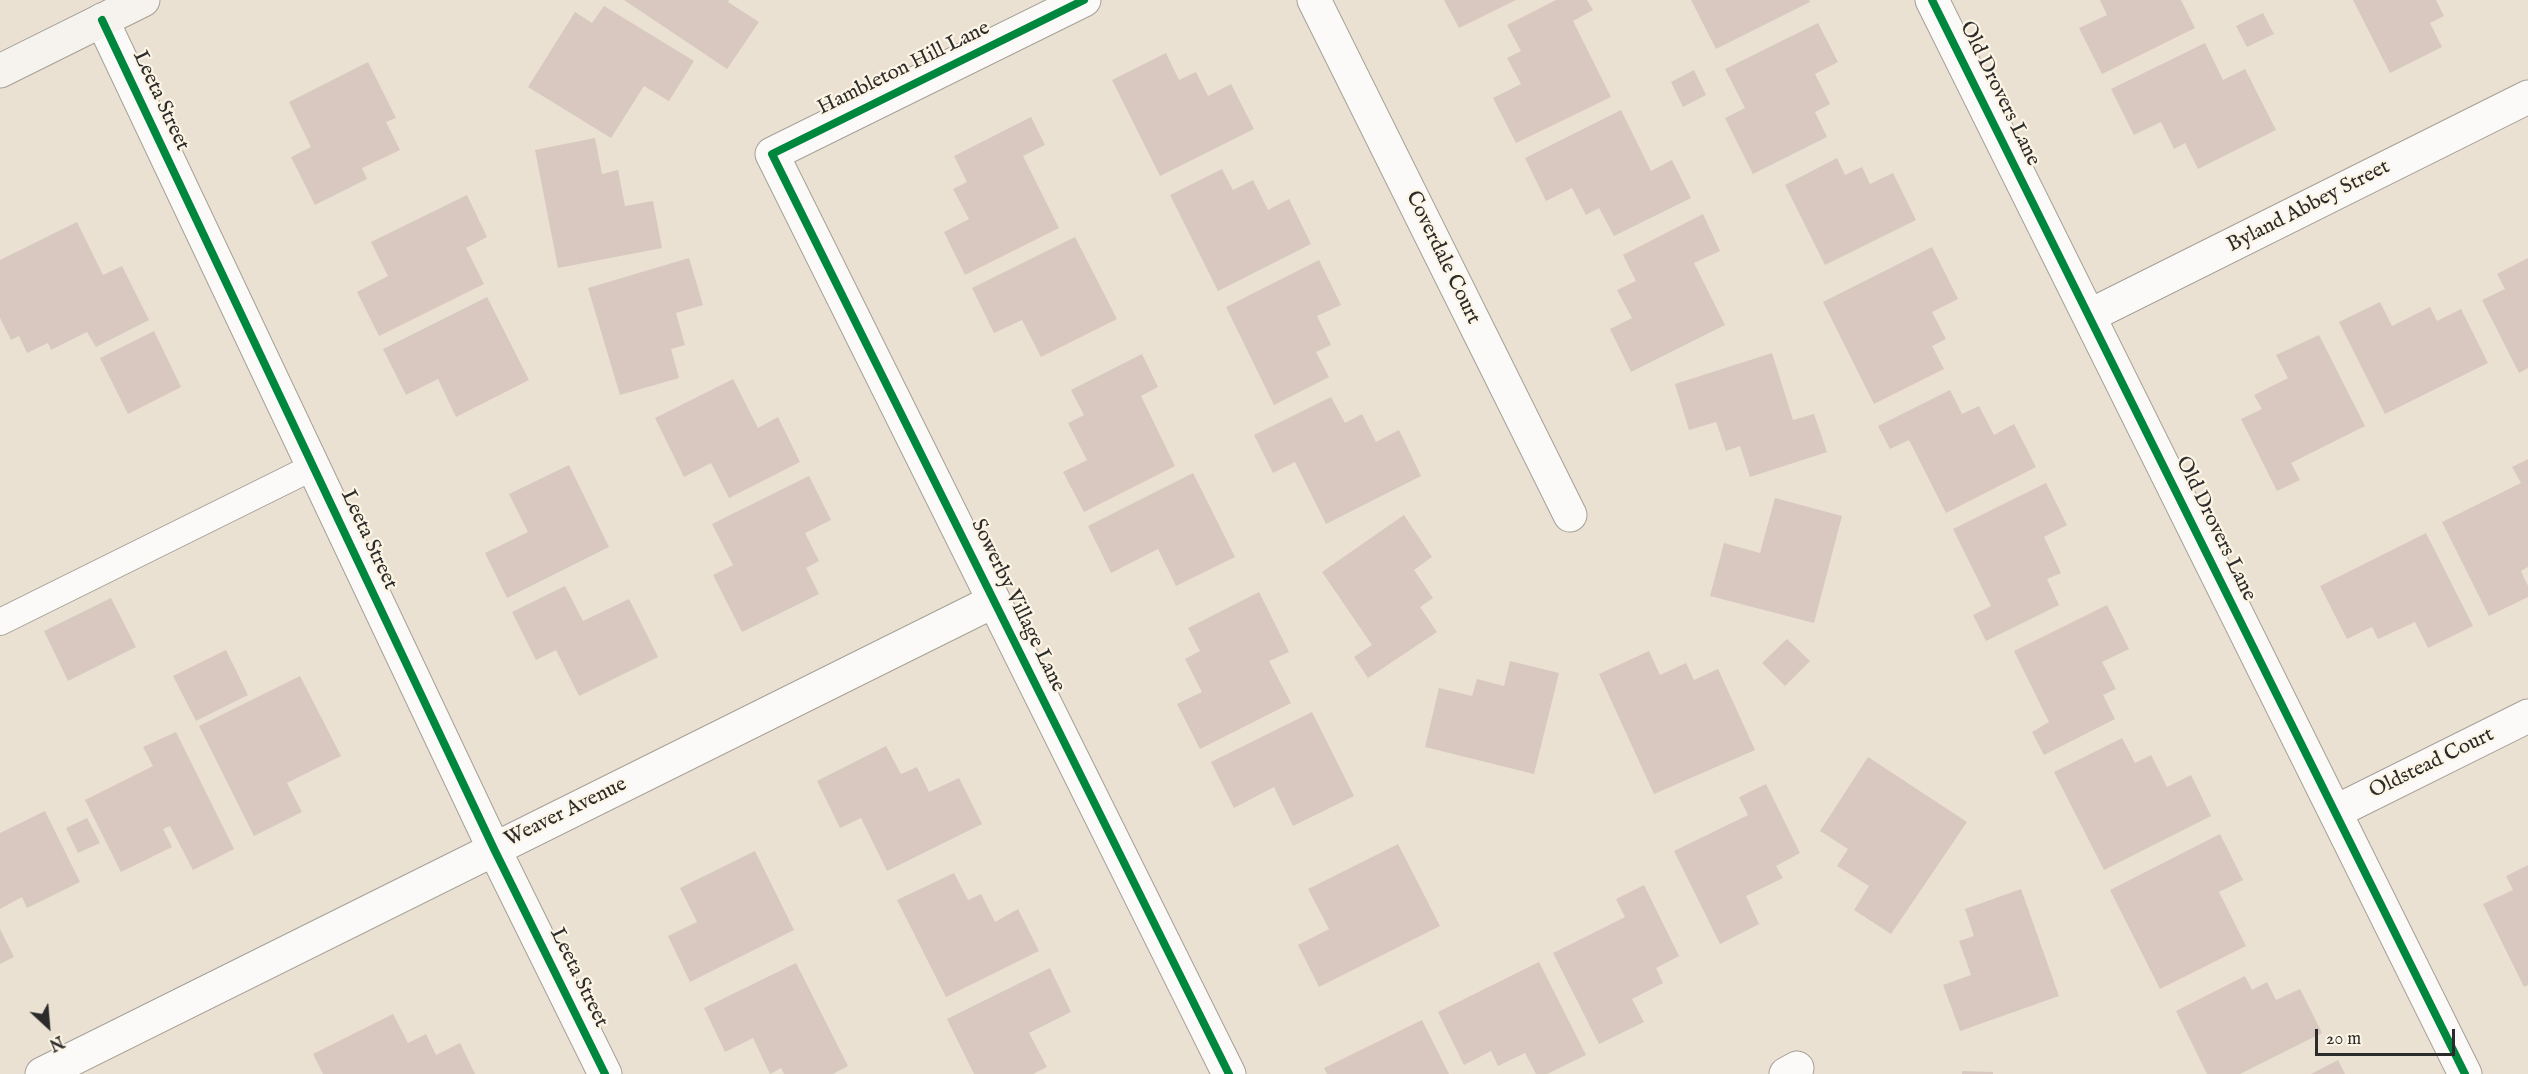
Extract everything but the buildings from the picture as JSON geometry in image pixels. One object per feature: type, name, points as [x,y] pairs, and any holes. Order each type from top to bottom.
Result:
[{"type":"main road","points":[[0,71],[143,0]]},
{"type":"street","name":"Hambleton Hill Lane","points":[[772,154],[1083,0]]},
{"type":"street","name":"Coverdale Court","points":[[1314,0],[1570,516]]},
{"type":"street","name":"Old Drovers Lane","points":[[1932,0],[2465,1074]]},
{"type":"street","name":"Leeta Street","points":[[102,20],[494,849],[605,1074]]},
{"type":"street","name":"Byland Abbey Street","points":[[2089,316],[2528,97]]},
{"type":"street","name":"Sowerby Village Lane","points":[[772,154],[1229,1074]]},
{"type":"street","name":"Weaver Avenue","points":[[42,1074],[994,601]]},
{"type":"street","name":"Oldstead Court","points":[[2335,812],[2528,716]]},
{"type":"lane","points":[[0,622],[313,467]]},
{"type":"cycle path","points":[[1084,0],[772,154],[1229,1074]]},
{"type":"cycle path","points":[[1932,0],[2465,1074]]},
{"type":"cycle path","points":[[102,20],[494,849],[605,1074]]}]
